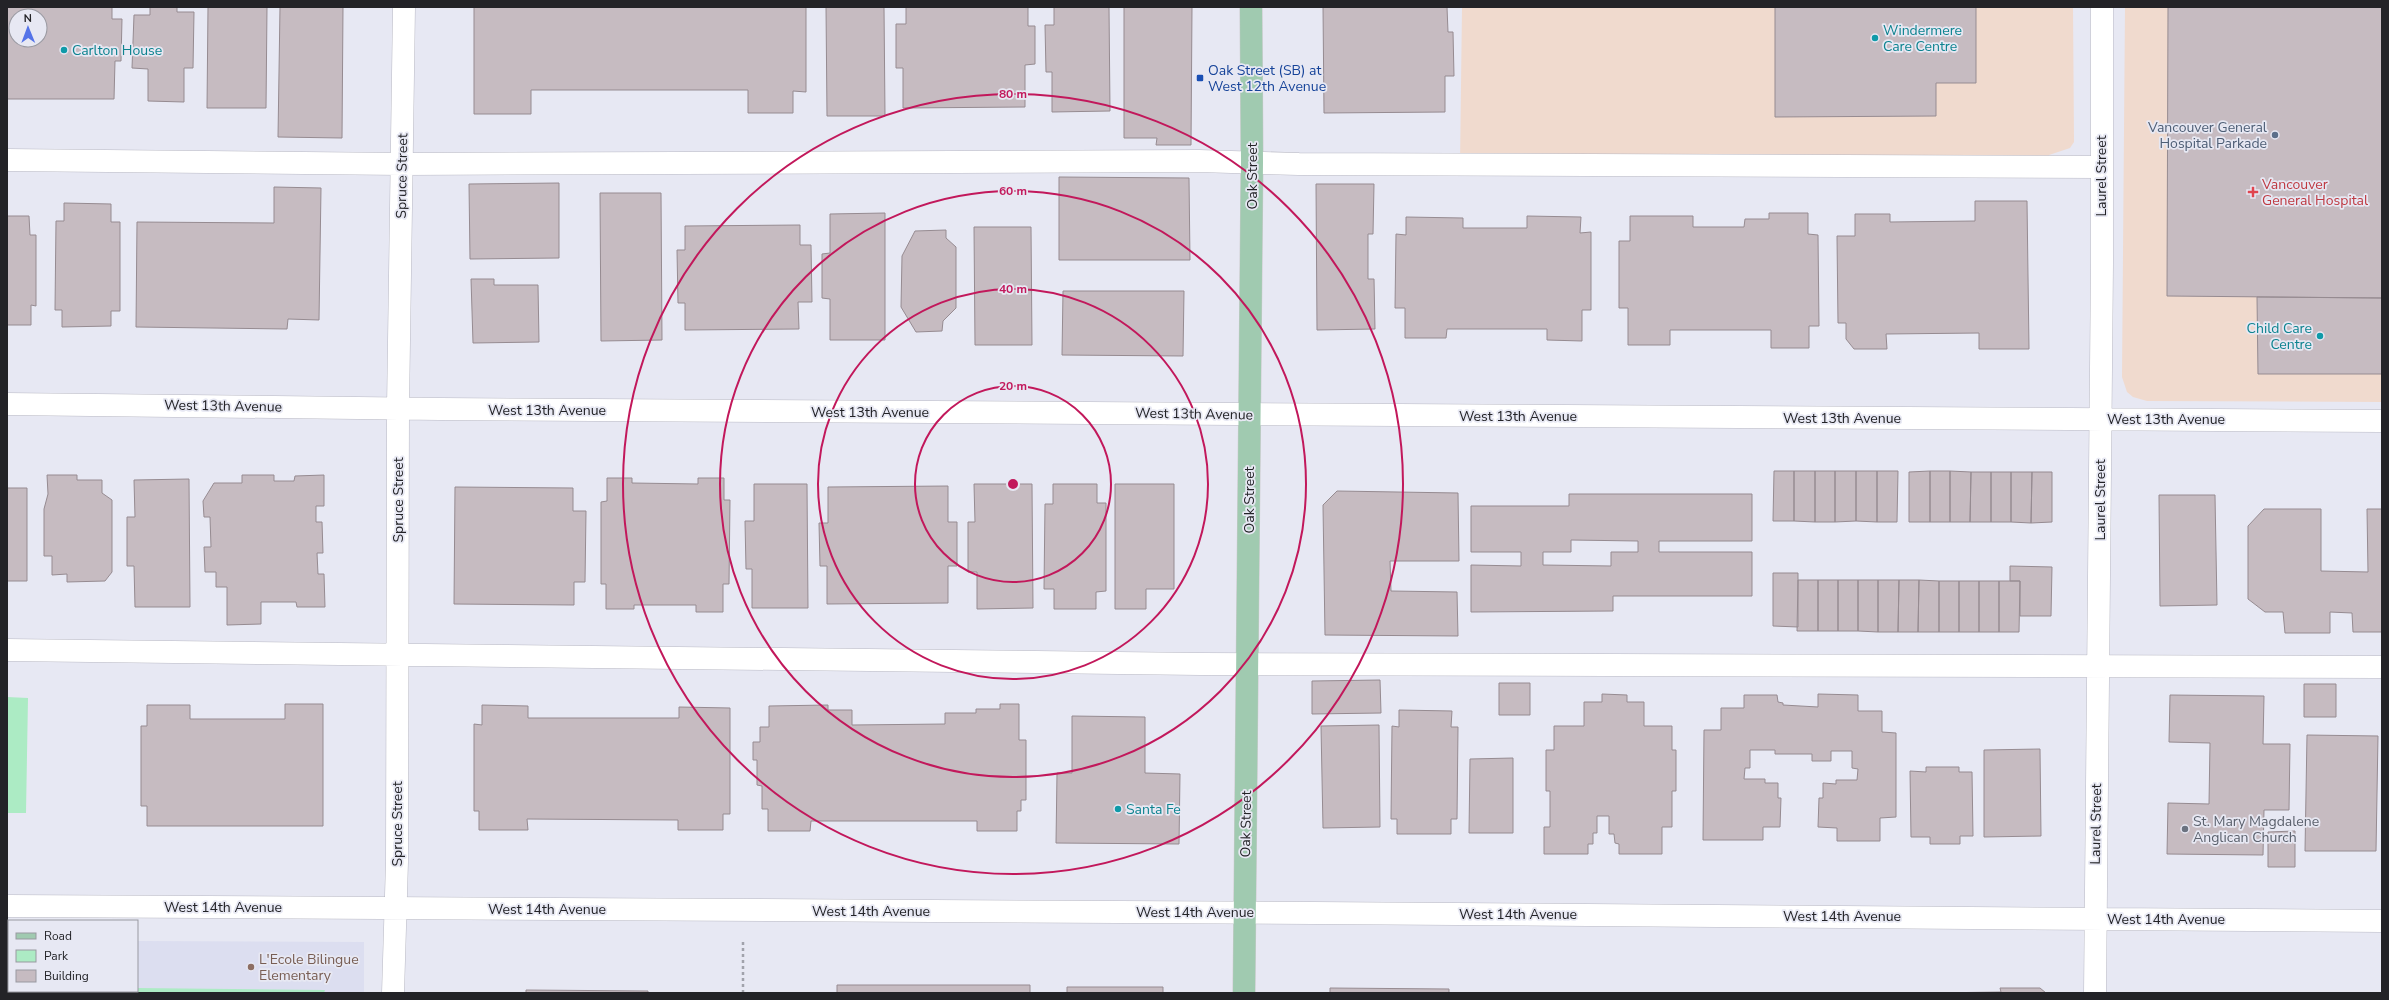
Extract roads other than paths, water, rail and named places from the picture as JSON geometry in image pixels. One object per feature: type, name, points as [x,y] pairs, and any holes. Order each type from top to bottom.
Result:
[{"type":"main road","name":"Oak Street","points":[[1244,993],[1252,162],[1251,7]]},
{"type":"street","name":"Spruce Street","points":[[393,993],[396,908],[398,408],[403,164],[404,7]]},
{"type":"street","name":"Laurel Street","points":[[2095,993],[2099,665],[2102,7]]},
{"type":"street","points":[[7,160],[403,164],[1252,162],[1299,164],[2101,167]]},
{"type":"street","name":"West 13th Avenue","points":[[7,404],[1250,415],[2382,421]]},
{"type":"street","points":[[7,650],[1248,664],[2099,665],[2382,667]]},
{"type":"street","name":"West 14th Avenue","points":[[7,906],[1244,912],[2382,921]]},
{"type":"place","name":"Windermere Care Centre","points":[[1875,38]]},
{"type":"place","name":"Carlton House","points":[[64,50]]},
{"type":"place","name":"Oak Street (SB) at West 12th Avenue","points":[[1200,78]]},
{"type":"place","name":"Vancouver General Hospital Parkade","points":[[2275,135]]},
{"type":"place","name":"Vancouver General Hospital","points":[[2253,192]]},
{"type":"place","name":"Child Care Centre","points":[[2320,336]]},
{"type":"place","name":"Santa Fe","points":[[1118,809]]},
{"type":"place","name":"St. Mary Magdalene Anglican Church","points":[[2185,829]]},
{"type":"place","name":"L'Ecole Bilingue Elementary","points":[[251,967]]}]
